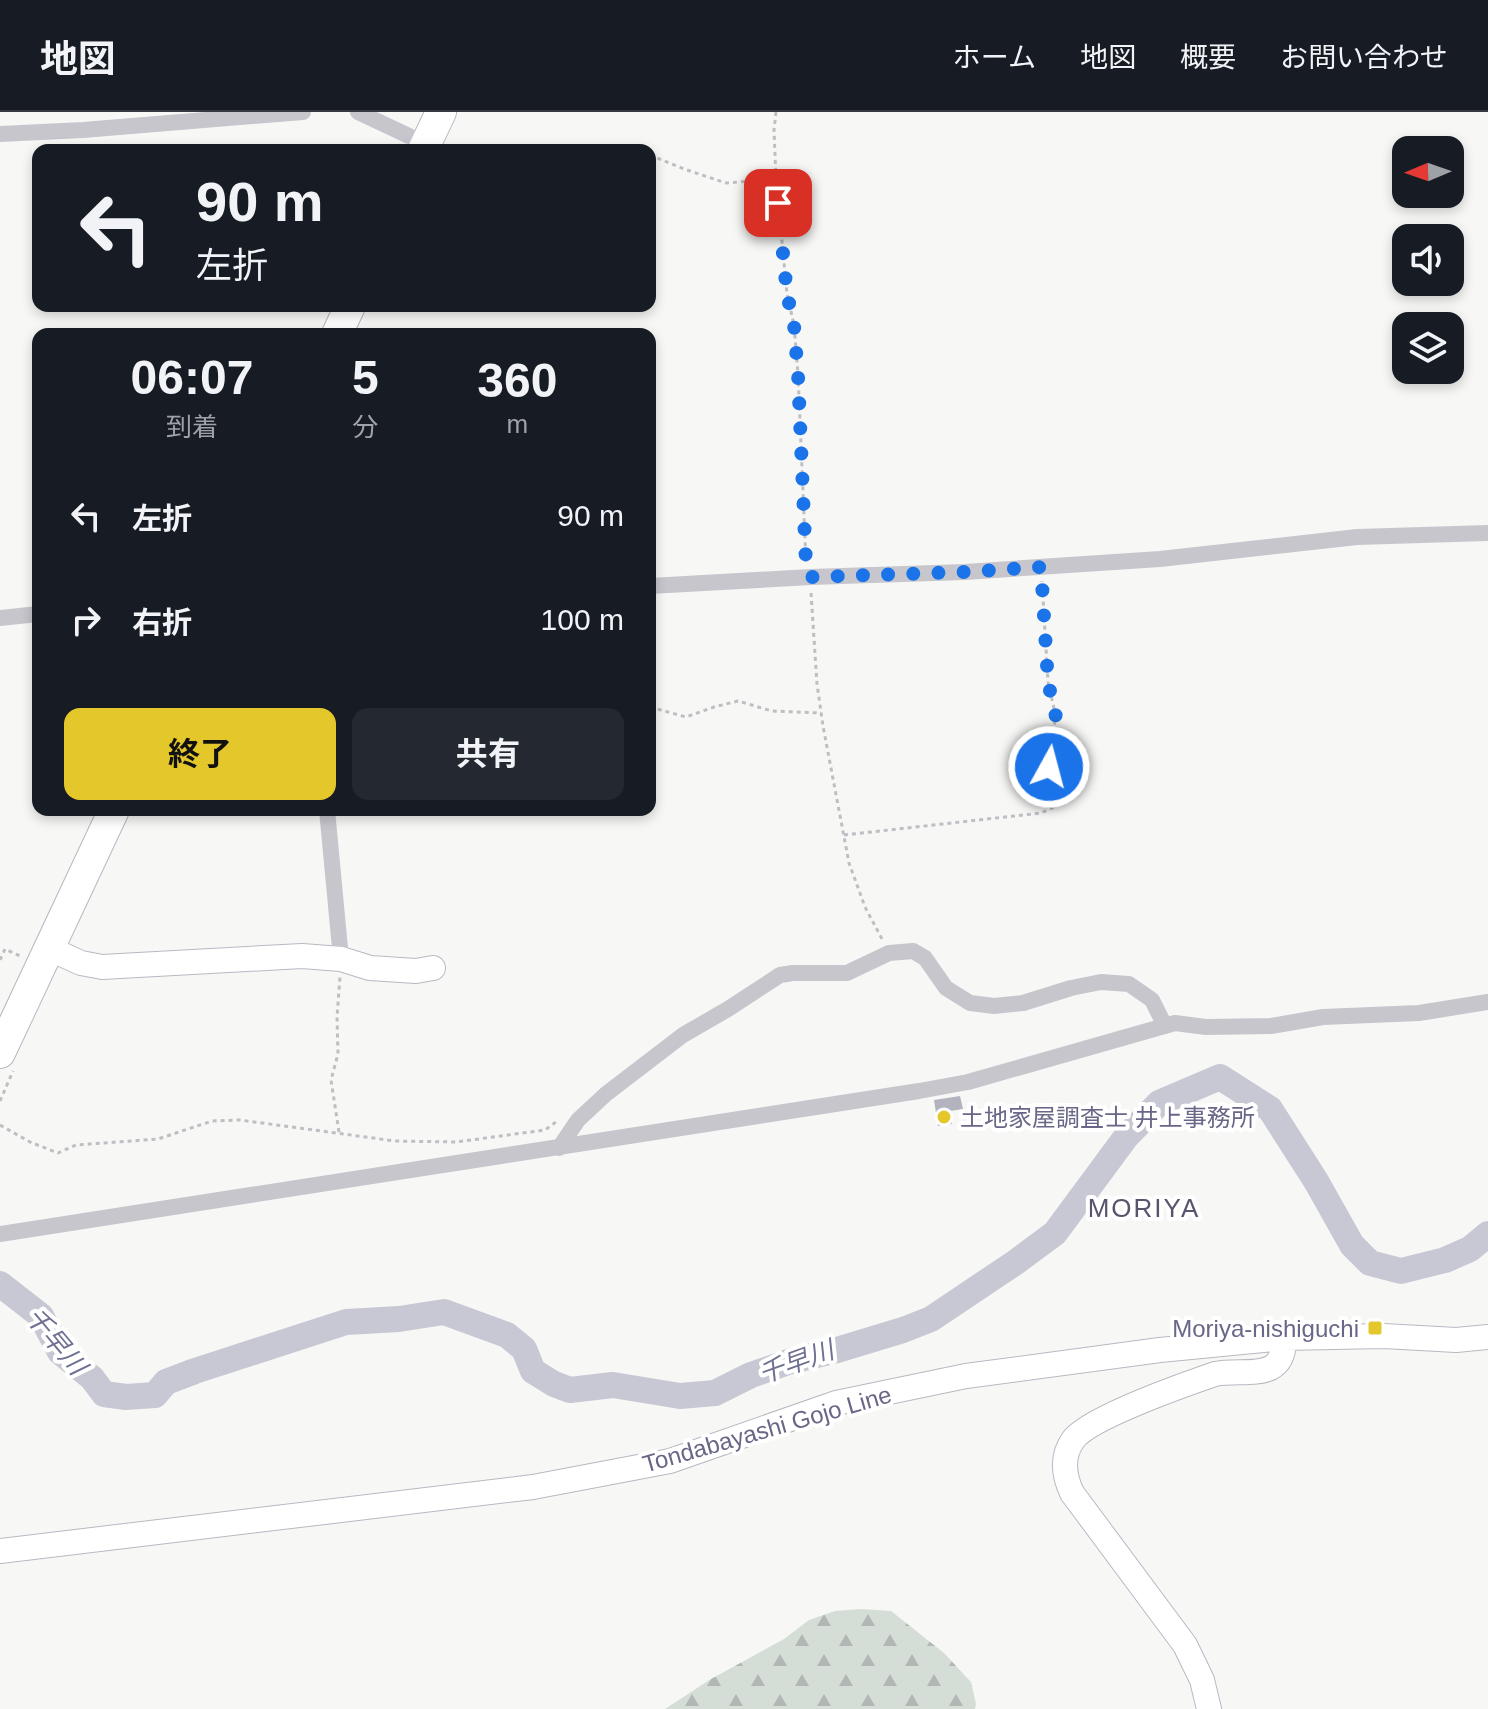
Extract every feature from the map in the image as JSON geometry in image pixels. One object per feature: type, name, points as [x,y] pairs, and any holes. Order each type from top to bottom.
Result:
[{"type":"highway","points":[[414,137],[441,112]]},
{"type":"highway","points":[[0,1006],[90,816]]},
{"type":"highway","points":[[0,1053],[24,955],[110,816]]},
{"type":"main road","points":[[24,955],[102,967],[302,956],[341,959],[370,968],[416,971],[433,968]]},
{"type":"main road","name":"Tondabayashi Gojo Line","points":[[0,1551],[533,1487],[670,1461],[836,1403],[966,1376],[1160,1350],[1284,1338],[1384,1336],[1456,1340],[1488,1337]]},
{"type":"main road","points":[[1209,1709],[1202,1680],[1185,1645],[1072,1493],[1064,1461],[1067,1449],[1079,1432],[1116,1413],[1215,1374],[1228,1371],[1259,1372],[1276,1365],[1284,1348],[1284,1338]]},
{"type":"street","points":[[0,134],[303,112]]},
{"type":"street","points":[[358,112],[414,137]]},
{"type":"street","points":[[656,586],[965,572],[1160,559],[1357,537],[1488,533]]},
{"type":"street","points":[[0,618],[32,615]]},
{"type":"street","points":[[328,816],[341,959]]},
{"type":"street","points":[[559,1148],[578,1120],[606,1094],[683,1035],[780,975],[847,973],[889,953],[913,951],[925,958],[946,988],[970,1003],[994,1006],[1023,1003],[1101,982],[1129,984],[1152,1000],[1165,1026]]},
{"type":"street","points":[[0,1234],[968,1082],[1175,1023],[1206,1027],[1271,1026],[1323,1017],[1419,1013],[1488,1002]]},
{"type":"path","points":[[776,112],[776,179],[787,294],[794,325],[806,564],[811,577],[814,645],[822,713],[849,863],[865,907],[889,953]]},
{"type":"path","points":[[656,157],[726,183],[776,179]]},
{"type":"path","points":[[844,835],[1041,813],[1054,807],[1049,750],[1056,717],[1048,682],[1041,567]]},
{"type":"path","points":[[656,709],[686,717],[738,701],[772,711],[822,713]]},
{"type":"path","points":[[339,1132],[331,1080],[338,1054],[341,959]]},
{"type":"path","points":[[0,1125],[58,1153],[76,1145],[158,1139],[212,1121],[240,1120],[395,1141],[456,1142],[545,1130],[557,1122]]},
{"type":"green space","points":[[835,1611],[891,1611],[944,1653],[971,1682],[975,1709],[665,1709],[711,1679],[784,1639],[809,1620]]},
{"type":"building","name":"土地家屋調査士 井上事務所","points":[[960,1096],[963,1109],[950,1111],[952,1124],[938,1126],[934,1100]]},
{"type":"waterway","name":"千早川","points":[[0,1284],[41,1316],[60,1352],[92,1378],[104,1394],[126,1397],[155,1395],[166,1382],[346,1322],[444,1312],[507,1335],[524,1349],[533,1371],[570,1390],[613,1385],[680,1396],[715,1393],[751,1375],[791,1361],[837,1350],[931,1319],[1055,1233],[1126,1137],[1159,1103],[1220,1077],[1270,1109],[1352,1245],[1370,1263],[1401,1271],[1445,1260],[1470,1249],[1488,1234]]},
{"type":"place","name":"土地家屋調査士 井上事務所","points":[[944,1117]]},
{"type":"place","name":"Moriya-nishiguchi","points":[[1375,1328]]},
{"type":"district","name":"MORIYA","points":[[1144,1208]]},
{"type":"route","points":[[778,203],[787,294],[794,325],[806,564],[811,577],[1041,567],[1048,682],[1056,717],[1049,767]]}]
